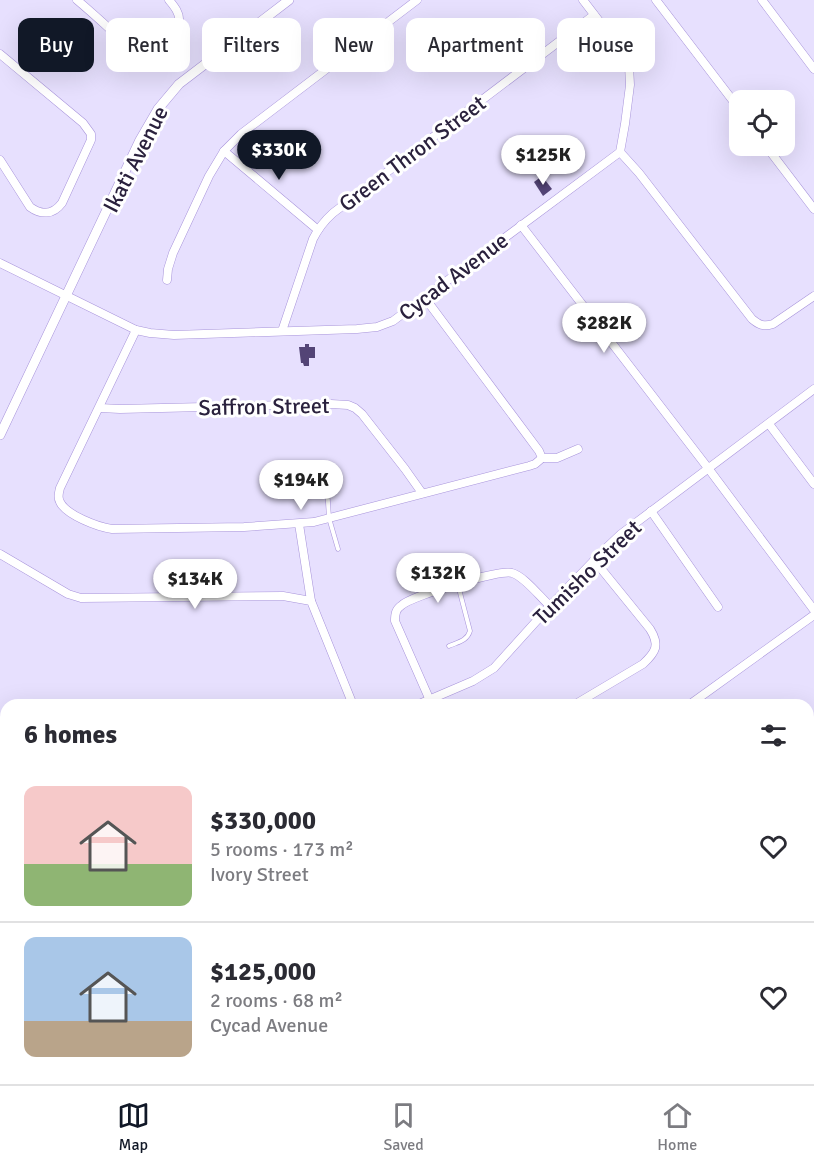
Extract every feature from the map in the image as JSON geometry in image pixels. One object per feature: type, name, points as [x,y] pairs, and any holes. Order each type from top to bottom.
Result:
[{"type":"street","points":[[77,0],[124,42],[142,51],[154,47],[175,30],[179,15],[169,0]]},
{"type":"street","name":"Ikati Avenue","points":[[0,435],[151,119],[164,100],[188,76],[289,0]]},
{"type":"street","points":[[167,280],[170,262],[177,244],[208,176],[224,151],[241,134],[417,0]]},
{"type":"street","points":[[583,0],[619,47],[629,64],[630,85],[620,152],[639,173],[752,319],[762,326],[767,326],[814,296]]},
{"type":"street","points":[[656,0],[729,96]]},
{"type":"street","points":[[762,0],[814,69]]},
{"type":"street","name":"Green Thron Street","points":[[282,331],[309,250],[318,230],[333,213],[594,15]]},
{"type":"street","points":[[0,54],[83,123],[91,134],[91,140],[62,203],[51,212],[43,213],[30,207],[0,160]]},
{"type":"street","points":[[224,151],[318,230]]},
{"type":"street","name":"Cycad Avenue","points":[[0,263],[136,330],[150,333],[174,335],[357,330],[377,327],[399,318],[620,152]]},
{"type":"street","points":[[774,156],[814,209]]},
{"type":"street","points":[[521,225],[708,468],[814,613],[697,699]]},
{"type":"street","points":[[425,298],[542,458]]},
{"type":"street","points":[[136,330],[58,496],[61,505],[69,512],[94,525],[112,529],[299,524],[535,464],[542,458],[557,458],[578,449]]},
{"type":"street","name":"Tumisho Street","points":[[436,699],[494,668],[550,606],[621,534],[814,389]]},
{"type":"street","name":"Saffron Street","points":[[100,408],[348,405],[355,408],[368,421],[422,493]]},
{"type":"street","points":[[769,424],[814,484]]},
{"type":"street","points":[[651,511],[718,607]]},
{"type":"street","points":[[299,524],[311,601],[351,699]]},
{"type":"street","points":[[0,554],[68,594],[81,598],[277,596],[311,601]]},
{"type":"street","points":[[583,699],[643,664],[656,648],[656,642],[650,629],[594,560]]},
{"type":"street","points":[[429,699],[395,621],[399,607],[410,599],[497,574],[512,573],[550,606]]},
{"type":"lane","points":[[327,487],[329,518],[338,549]]},
{"type":"lane","points":[[449,646],[464,640],[470,631],[458,585]]},
{"type":"building","points":[[542,176],[552,189],[543,196],[534,182]]},
{"type":"building","points":[[637,313],[643,322],[632,330],[624,323]]},
{"type":"building","points":[[305,344],[315,347],[315,358],[309,358],[309,366],[301,363],[299,347],[305,347]]}]
